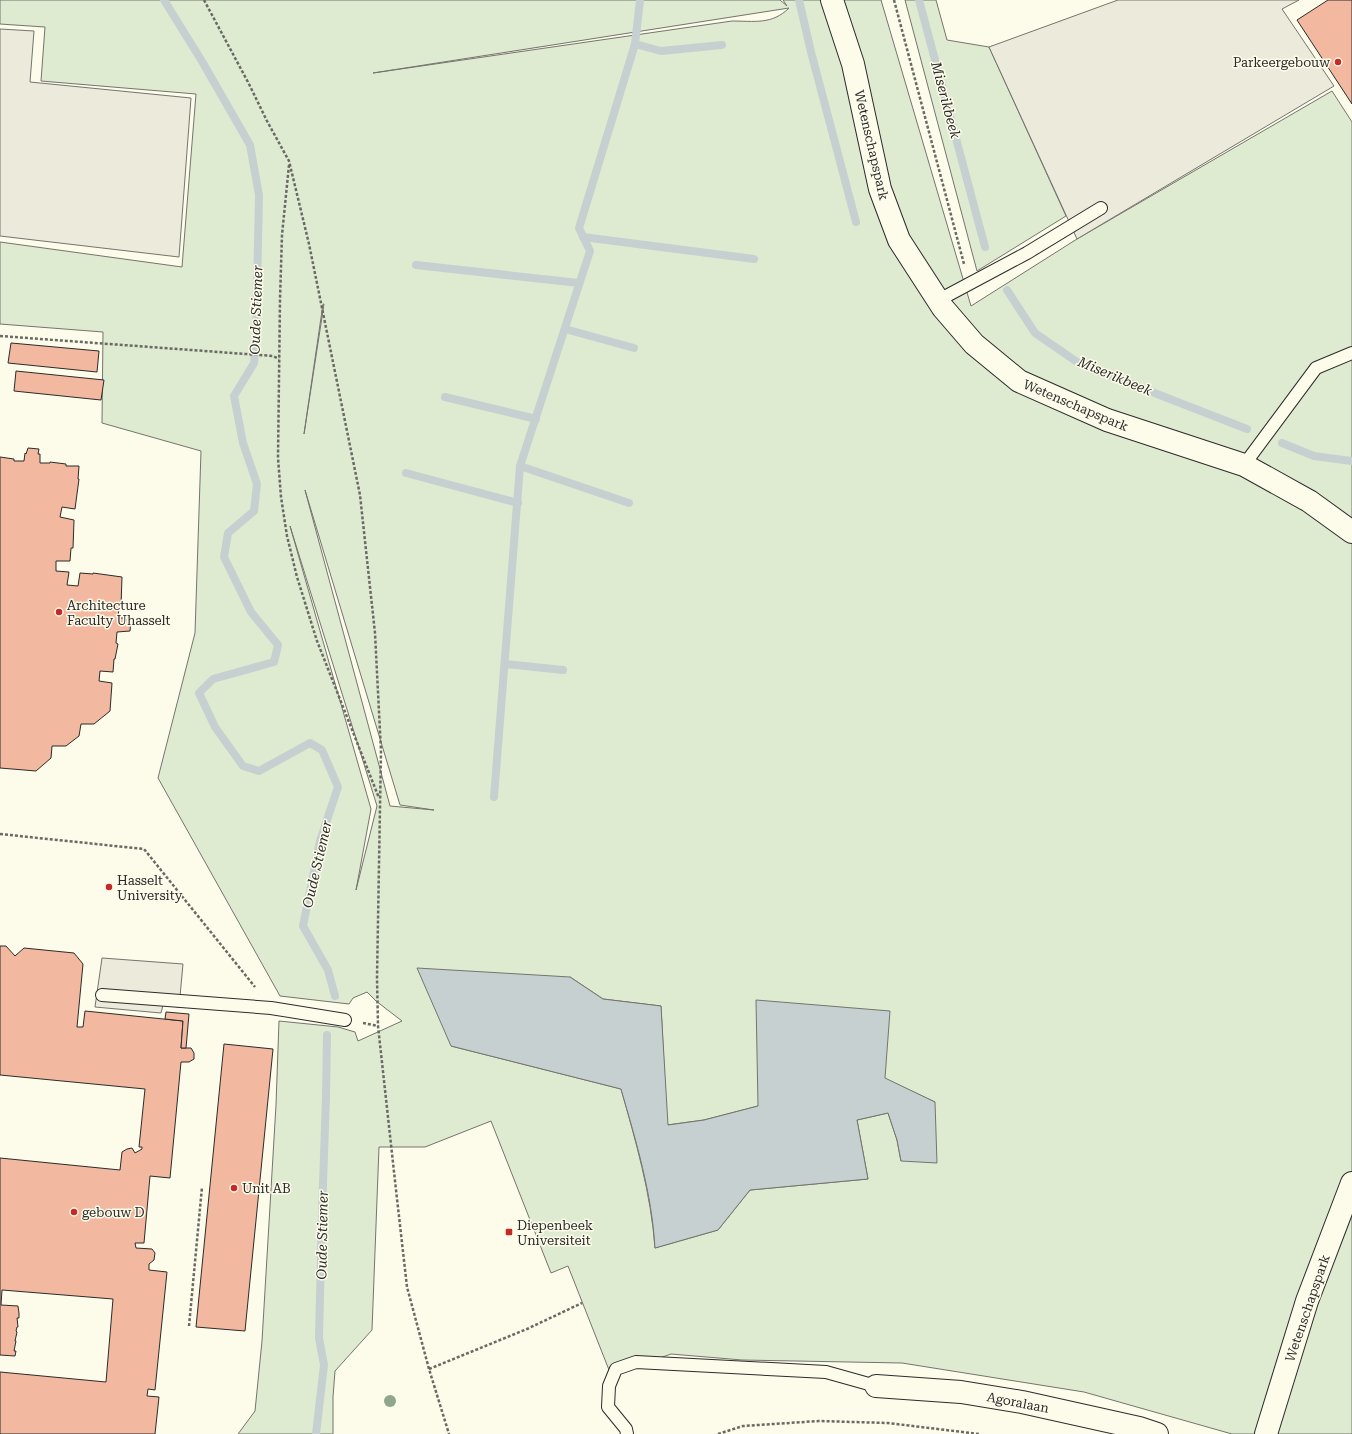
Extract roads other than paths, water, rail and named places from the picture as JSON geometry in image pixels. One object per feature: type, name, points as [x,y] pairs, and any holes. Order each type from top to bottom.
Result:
[{"type":"street","name":"Wetenschapspark","points":[[832,0],[853,64],[880,189],[899,240],[937,301],[974,344],[1019,381],[1107,420],[1244,465],[1309,501],[1352,532]]},
{"type":"street","name":"Wetenschapspark","points":[[1266,1434],[1307,1301],[1352,1183]]},
{"type":"street","name":"Agoralaan","points":[[876,1386],[962,1392],[1014,1400],[1139,1428],[1157,1434]]},
{"type":"lane","points":[[937,301],[1027,253],[1101,208]]},
{"type":"lane","points":[[1244,465],[1316,368],[1352,353]]},
{"type":"lane","points":[[102,994],[271,1008],[345,1020]]},
{"type":"lane","points":[[627,1434],[626,1429],[608,1406],[609,1386],[616,1369],[636,1362],[826,1372],[876,1386]]},
{"type":"waterway","name":"Oude Stiemer","points":[[164,0],[203,63],[250,145],[259,195],[256,340],[254,363],[234,396],[243,443],[257,484],[254,511],[228,533],[224,557],[251,612],[278,645],[274,662],[213,679],[199,693],[215,727],[243,766],[259,771],[310,743],[322,750],[338,787],[320,841],[303,926],[328,970],[335,996]]},
{"type":"waterway","points":[[494,797],[520,466],[590,251],[579,228],[635,44],[640,0]]},
{"type":"waterway","points":[[799,0],[811,52],[856,222]]},
{"type":"waterway","name":"Miserikbeek","points":[[919,0],[985,247]]},
{"type":"waterway","points":[[635,44],[661,51],[722,45]]},
{"type":"waterway","points":[[583,237],[754,259]]},
{"type":"waterway","points":[[416,265],[579,283]]},
{"type":"waterway","name":"Miserikbeek","points":[[1007,290],[1035,333],[1080,364],[1247,429]]},
{"type":"waterway","points":[[565,329],[634,348]]},
{"type":"waterway","points":[[445,397],[536,419]]},
{"type":"waterway","name":"Miserikbeek","points":[[1282,443],[1314,456],[1352,461]]},
{"type":"waterway","points":[[520,466],[629,503]]},
{"type":"waterway","points":[[406,473],[518,503]]},
{"type":"waterway","points":[[505,664],[563,670]]},
{"type":"waterway","name":"Oude Stiemer","points":[[316,1434],[324,1365],[319,1338],[327,1035]]},
{"type":"place","name":"Parkeergebouw","points":[[1338,62]]},
{"type":"place","name":"Architecture Faculty Uhasselt","points":[[59,612]]},
{"type":"place","name":"Hasselt University","points":[[109,887]]},
{"type":"place","name":"Unit AB","points":[[234,1188]]},
{"type":"place","name":"gebouw D","points":[[74,1212]]},
{"type":"place","name":"Diepenbeek Universiteit","points":[[509,1232]]}]
